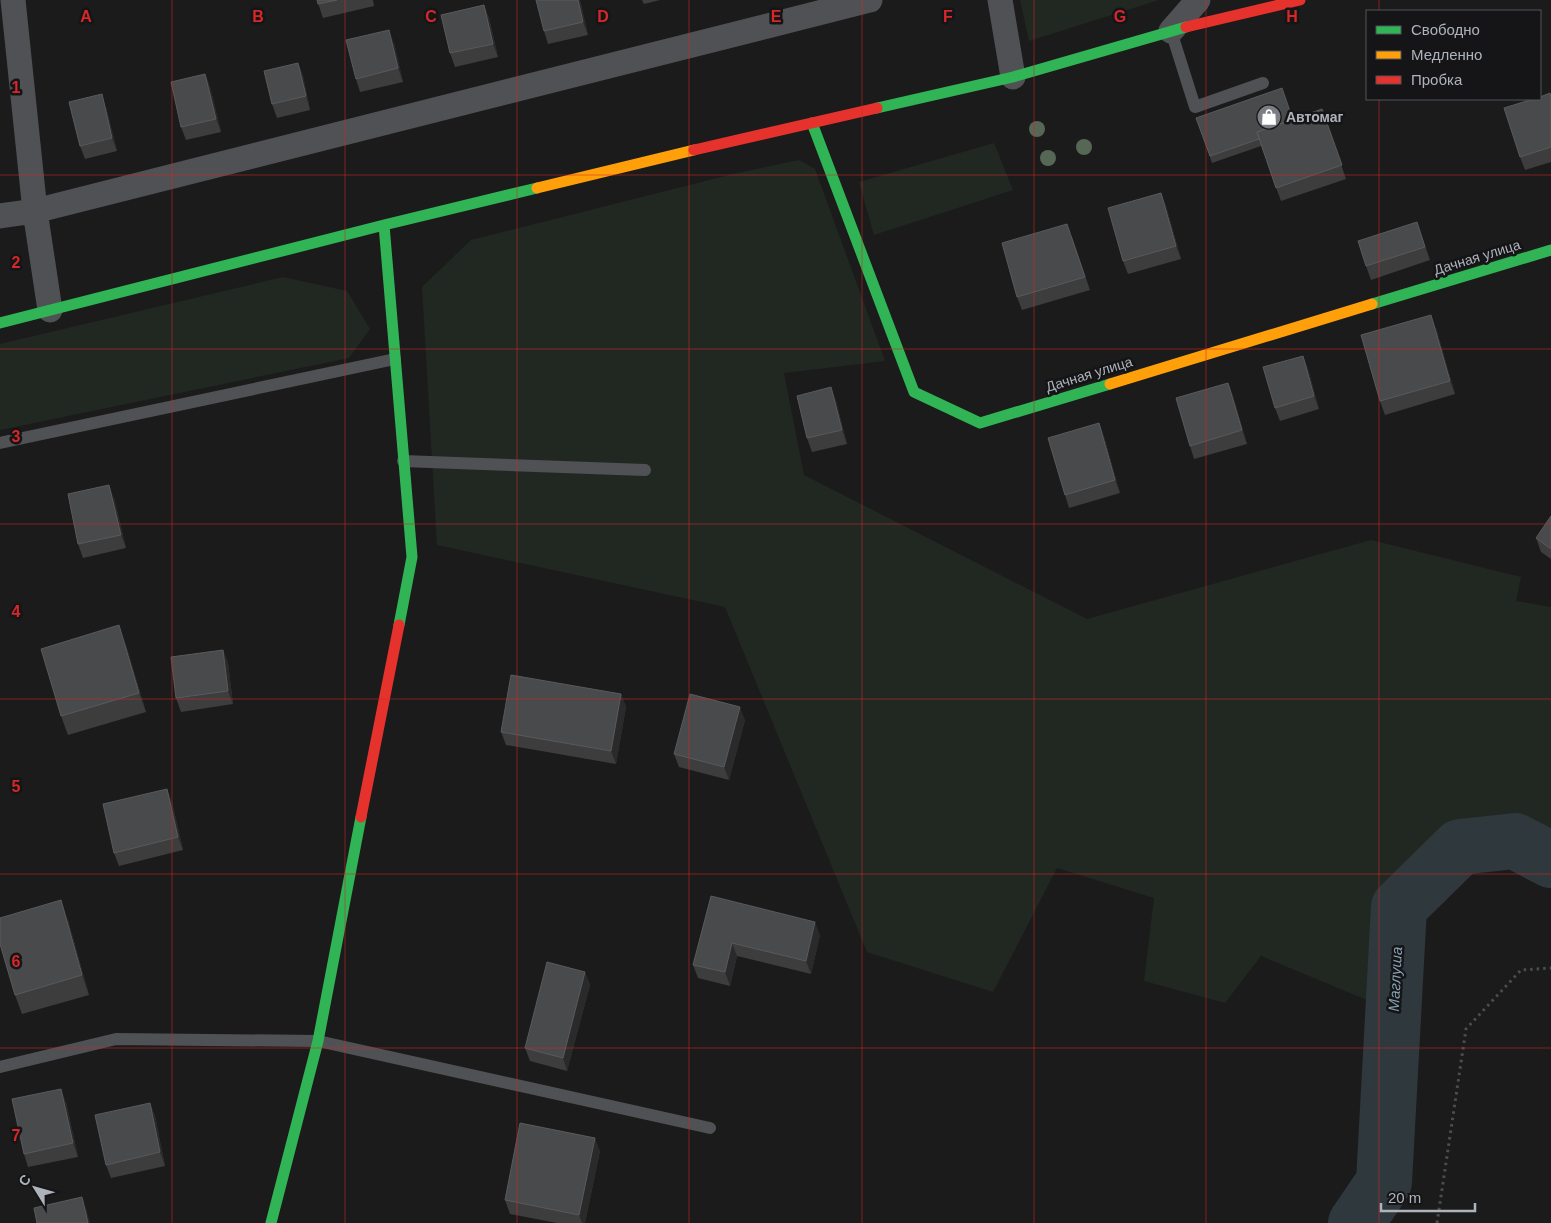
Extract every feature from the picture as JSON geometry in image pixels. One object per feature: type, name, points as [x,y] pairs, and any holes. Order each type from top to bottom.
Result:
[{"type":"street","points":[[13,0],[35,211],[50,310]]},
{"type":"street","points":[[0,216],[35,211],[870,0]]},
{"type":"street","points":[[1000,0],[1013,77]]},
{"type":"street","points":[[1171,31],[1198,0]]},
{"type":"street","points":[[0,323],[384,225],[726,142],[1013,77],[1171,31],[1300,0]]},
{"type":"street","name":"Дачная улица","points":[[812,124],[914,392],[980,423],[1551,250]]},
{"type":"street","points":[[271,1223],[318,1041],[412,557],[384,225]]},
{"type":"lane","points":[[1171,31],[1195,108],[1262,83]]},
{"type":"lane","points":[[0,443],[395,359]]},
{"type":"lane","points":[[403,460],[645,470]]},
{"type":"lane","points":[[0,1067],[116,1039],[318,1041],[710,1128]]},
{"type":"path","points":[[1437,1223],[1466,1029],[1520,970],[1551,968]]},
{"type":"shaded area","points":[[1020,0],[1159,0],[1029,41]]},
{"type":"shaded area","points":[[994,143],[1013,190],[874,235],[859,182]]},
{"type":"shaded area","points":[[799,160],[815,169],[885,361],[784,373],[804,475],[1087,619],[1371,540],[1521,577],[1516,601],[1551,607],[1551,834],[1528,824],[1452,821],[1382,899],[1374,1003],[1261,956],[1225,1003],[1144,981],[1154,898],[1057,868],[993,992],[867,952],[725,607],[437,545],[422,287],[471,240],[733,174]]},
{"type":"shaded area","points":[[283,277],[347,291],[370,329],[349,358],[0,430],[0,344]]},
{"type":"building","points":[[317,0],[337,0],[318,4]]},
{"type":"building","points":[[536,0],[578,0],[583,22],[544,31]]},
{"type":"building","points":[[484,5],[493,44],[450,53],[441,15]]},
{"type":"building","points":[[389,30],[398,68],[356,79],[346,40]]},
{"type":"building","points":[[298,63],[306,96],[272,104],[264,71]]},
{"type":"building","points":[[205,74],[216,119],[181,127],[171,82]]},
{"type":"building","points":[[1282,88],[1293,120],[1257,132],[1259,139],[1210,156],[1196,118]]},
{"type":"building","points":[[1550,93],[1551,147],[1520,157],[1504,108],[1530,100],[1541,100],[1541,97]]},
{"type":"building","points":[[102,94],[112,138],[80,146],[69,102]]},
{"type":"building","points":[[1322,109],[1342,165],[1276,188],[1257,132]]},
{"type":"building","points":[[1161,193],[1176,246],[1123,261],[1108,208]]},
{"type":"building","points":[[1417,222],[1425,247],[1366,266],[1358,241]]},
{"type":"building","points":[[1067,224],[1085,277],[1017,297],[1002,243]]},
{"type":"building","points":[[1431,315],[1450,381],[1380,401],[1361,335]]},
{"type":"building","points":[[1303,356],[1314,396],[1275,408],[1263,367]]},
{"type":"building","points":[[1228,383],[1242,430],[1190,446],[1176,398]]},
{"type":"building","points":[[831,387],[842,430],[807,438],[797,396]]},
{"type":"building","points":[[1099,423],[1115,480],[1065,495],[1048,438]]},
{"type":"building","points":[[109,485],[121,535],[78,544],[68,494]]},
{"type":"building","points":[[1551,516],[1551,549],[1536,538]]},
{"type":"building","points":[[119,625],[139,693],[61,716],[41,649]]},
{"type":"building","points":[[223,650],[228,691],[176,698],[171,657]]},
{"type":"building","points":[[511,675],[621,694],[611,751],[501,732]]},
{"type":"building","points":[[690,694],[740,707],[724,767],[674,754]]},
{"type":"building","points":[[167,789],[178,837],[114,853],[103,804]]},
{"type":"building","points":[[711,896],[815,922],[806,961],[732,943],[725,972],[693,965]]},
{"type":"building","points":[[61,900],[82,975],[15,995],[0,944],[0,918]]},
{"type":"building","points":[[547,962],[585,972],[563,1058],[525,1048]]},
{"type":"building","points":[[61,1089],[73,1143],[24,1154],[12,1099]]},
{"type":"building","points":[[150,1103],[160,1152],[106,1165],[95,1115]]},
{"type":"building","points":[[520,1123],[595,1138],[579,1215],[505,1200]]},
{"type":"building","points":[[82,1197],[88,1223],[37,1223],[34,1208]]},
{"type":"waterway","name":"Маглуша","points":[[1356,1223],[1384,1182],[1399,907],[1460,847],[1515,841],[1551,860]]},
{"type":"traffic: fast","points":[[877,108],[1013,77],[1186,27]]},
{"type":"traffic: fast","points":[[812,123],[914,392],[980,423],[1110,384]]},
{"type":"traffic: fast","points":[[0,323],[537,188]]},
{"type":"traffic: fast","points":[[384,225],[412,557],[399,625]]},
{"type":"traffic: fast","points":[[1372,304],[1551,250]]},
{"type":"traffic: fast","points":[[271,1223],[318,1041],[361,817]]},
{"type":"traffic: slow","points":[[537,188],[694,150]]},
{"type":"traffic: slow","points":[[1110,384],[1372,304]]},
{"type":"traffic: jam","points":[[1186,27],[1300,0]]},
{"type":"traffic: jam","points":[[694,150],[877,108]]},
{"type":"traffic: jam","points":[[361,817],[399,625]]},
{"type":"place","name":"Автомаг","points":[[1269,117]]}]
